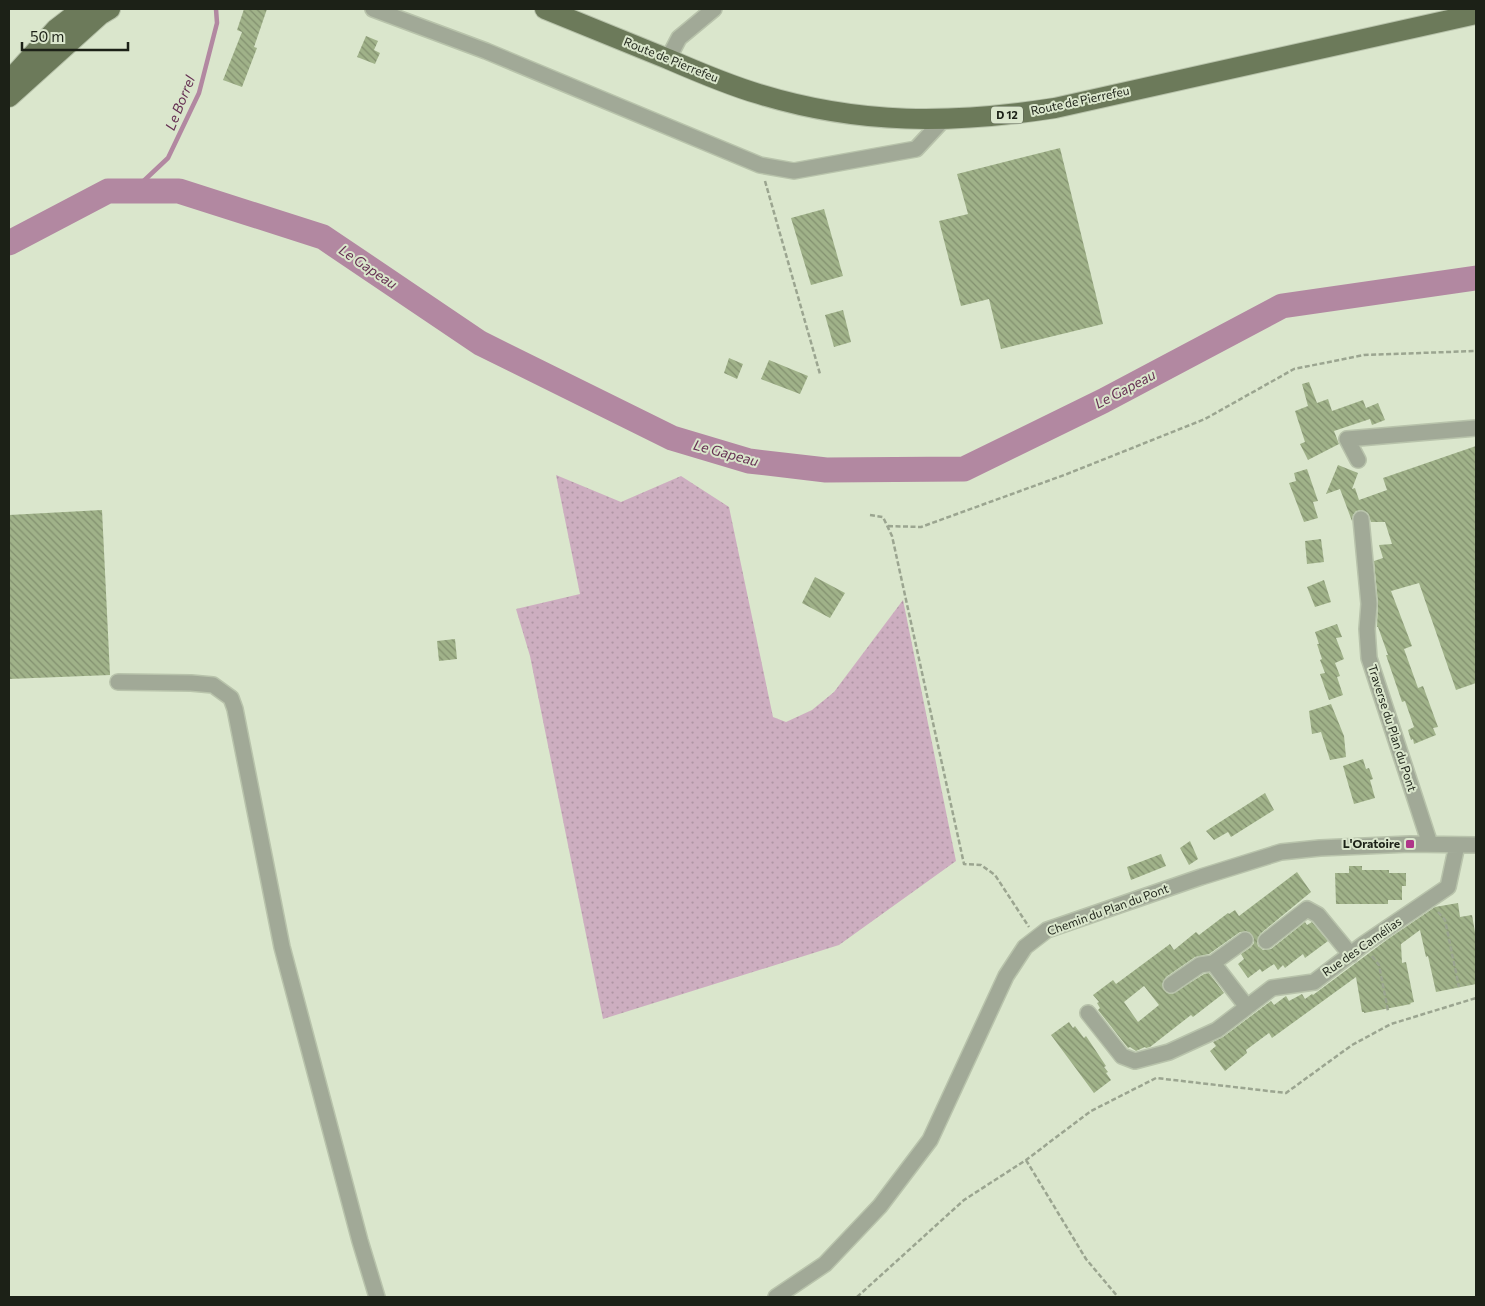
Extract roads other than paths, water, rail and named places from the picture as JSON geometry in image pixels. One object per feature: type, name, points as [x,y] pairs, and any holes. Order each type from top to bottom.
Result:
[{"type":"main road","points":[[9,81],[56,29],[82,9]]},
{"type":"main road","points":[[9,97],[100,15],[110,9]]},
{"type":"main road","name":"Route de Pierrefeu","points":[[546,9],[759,94],[853,114],[892,119],[943,120],[1055,108],[1476,14]]},
{"type":"street","points":[[373,9],[486,51],[760,165],[794,171],[916,148],[943,120]]},
{"type":"street","points":[[668,59],[679,38],[714,9]]},
{"type":"street","points":[[1358,460],[1347,439],[1476,428]]},
{"type":"street","name":"Traverse du Plan du Pont","points":[[1361,519],[1369,604],[1367,629],[1369,658],[1430,844]]},
{"type":"street","points":[[118,682],[191,683],[212,686],[231,698],[237,718],[282,947],[360,1241],[377,1297]]},
{"type":"street","name":"Chemin du Plan du Pont","points":[[776,1297],[825,1264],[880,1206],[930,1140],[1006,976],[1025,947],[1047,930],[1201,876],[1281,852],[1320,848],[1430,844],[1476,845]]},
{"type":"street","name":"Rue des Camélias","points":[[1088,1013],[1122,1056],[1135,1061],[1169,1052],[1217,1030],[1272,988],[1314,982],[1448,887],[1457,844]]},
{"type":"street","points":[[1266,941],[1307,910],[1318,915],[1351,955]]},
{"type":"street","points":[[1171,985],[1200,966],[1213,963],[1245,940]]},
{"type":"street","points":[[1213,963],[1247,1007]]},
{"type":"waterway","name":"Le Borrel","points":[[133,191],[168,158],[199,93],[217,23],[216,9]]},
{"type":"waterway","name":"Le Gapeau","points":[[9,243],[108,191],[179,191],[323,237],[480,343],[672,438],[749,461],[826,470],[964,469],[1103,401],[1282,306],[1476,278]]},
{"type":"place","name":"L'Oratoire","points":[[1410,844]]}]
